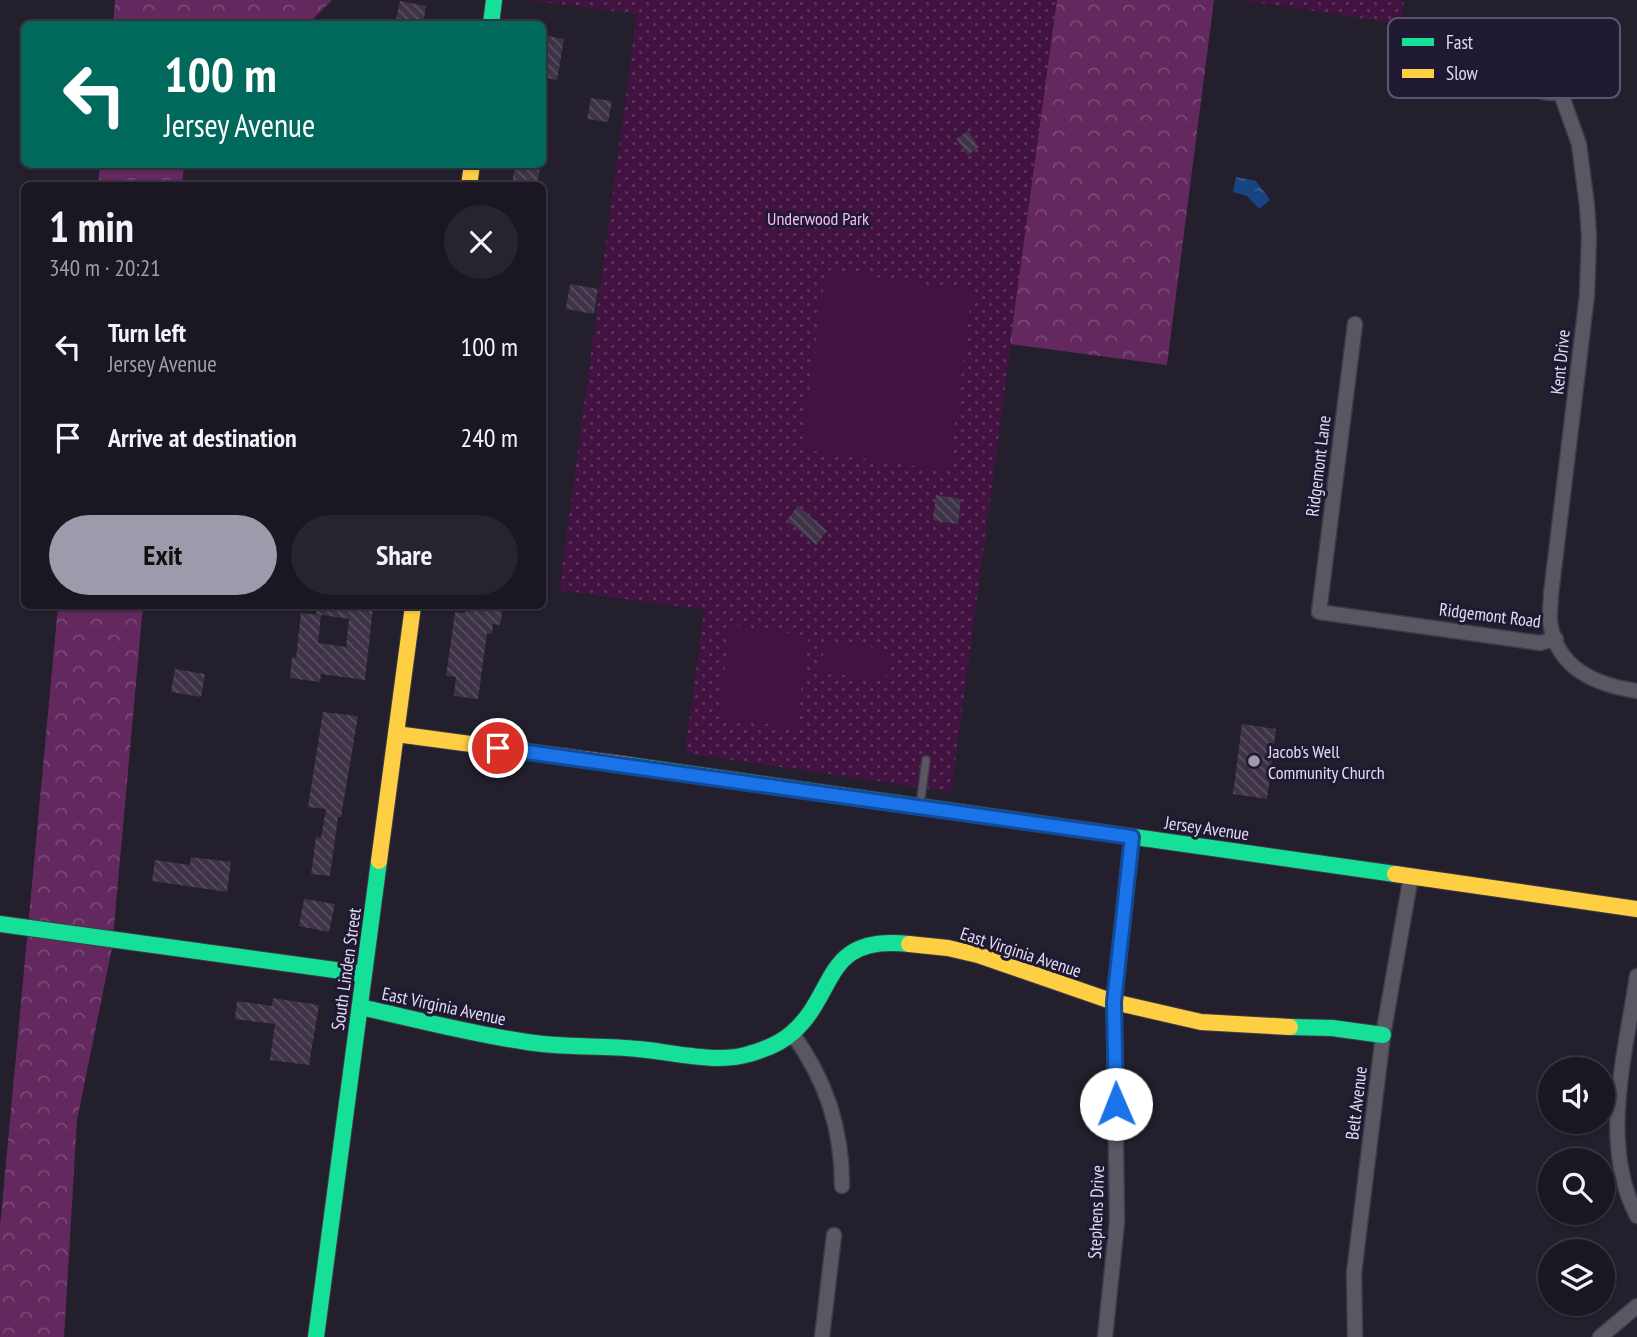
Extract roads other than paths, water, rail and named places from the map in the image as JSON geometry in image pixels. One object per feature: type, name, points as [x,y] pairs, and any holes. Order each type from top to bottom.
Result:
[{"type":"street","points":[[491,21],[494,0]]},
{"type":"street","name":"Kent Drive","points":[[1556,639],[1550,622],[1551,594],[1587,295],[1589,237],[1579,144],[1563,98]]},
{"type":"street","name":"Ridgemont Lane","points":[[1319,612],[1355,324]]},
{"type":"street","name":"South Linden Street","points":[[316,1337],[413,609]]},
{"type":"street","name":"Ridgemont Road","points":[[1319,612],[1540,643],[1556,639],[1566,658],[1581,673],[1603,685],[1637,691]]},
{"type":"street","name":"Jersey Avenue","points":[[396,734],[1637,909]]},
{"type":"street","name":"Stephens Drive","points":[[1105,1337],[1117,1222],[1114,1002],[1132,837]]},
{"type":"street","name":"Belt Avenue","points":[[1355,1337],[1354,1273],[1384,1035],[1411,876]]},
{"type":"street","name":"East Virginia Avenue","points":[[6,925],[364,974]]},
{"type":"street","name":"East Virginia Avenue","points":[[360,1007],[489,1036],[530,1042],[611,1046],[725,1058],[747,1055],[792,1033],[812,1008],[830,975],[847,956],[860,948],[893,942],[948,948],[978,955],[1114,1002],[1201,1022],[1264,1027],[1332,1028],[1384,1035]]},
{"type":"street","points":[[1637,976],[1623,1068],[1617,1149],[1627,1197],[1637,1216]]},
{"type":"street","points":[[792,1033],[810,1058],[834,1115],[841,1150],[842,1186]]},
{"type":"street","points":[[822,1337],[834,1234]]},
{"type":"street","points":[[1600,1337],[1637,1306]]},
{"type":"lane","points":[[920,806],[926,760]]},
{"type":"water","points":[[1236,177],[1256,181],[1270,200],[1259,209],[1247,196],[1233,192]]},
{"type":"place","name":"Jacob's Well Community Church","points":[[1254,761]]},
{"type":"park label","name":"Underwood Park","points":[[818,218]]}]
